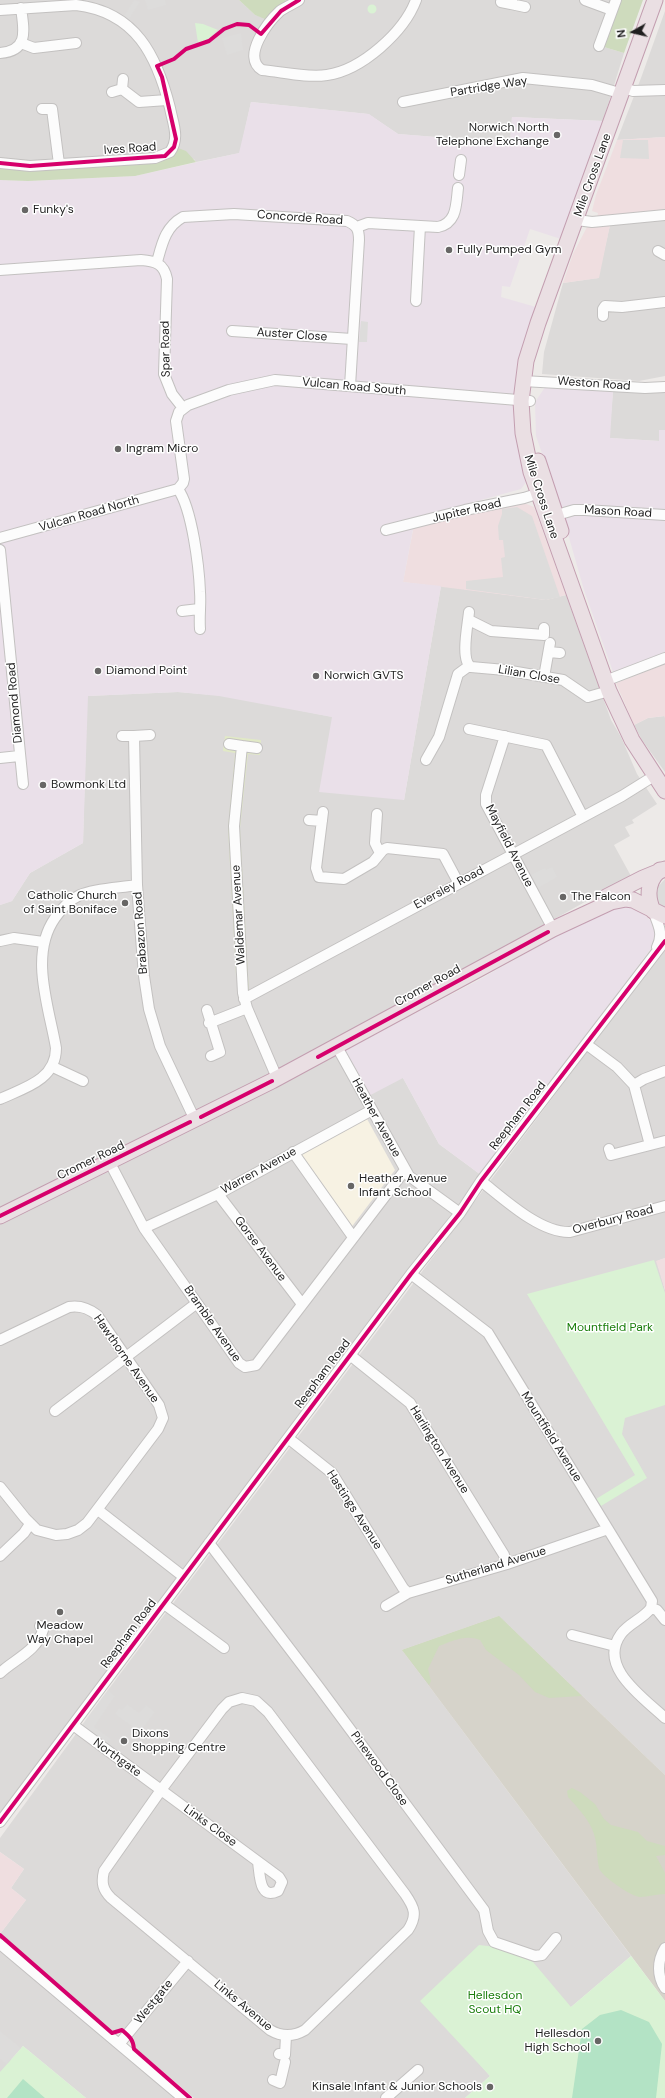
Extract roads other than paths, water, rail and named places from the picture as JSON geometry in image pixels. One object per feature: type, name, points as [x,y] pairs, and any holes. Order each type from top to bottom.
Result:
[{"type":"highway","name":"Mile Cross Lane","points":[[655,0],[624,91],[538,323],[531,350],[526,361],[527,381],[525,448],[552,516],[575,594],[607,686],[632,740],[665,791]]},
{"type":"highway","name":"Cromer Road","points":[[568,921],[594,903],[662,869]]},
{"type":"highway","name":"Reepham Road","points":[[659,914],[648,895],[650,885],[662,869]]},
{"type":"highway","name":"Cromer Road","points":[[0,1216],[195,1120],[337,1047],[568,921],[621,899],[638,902],[659,914]]},
{"type":"street","points":[[299,0],[281,11],[261,34],[255,53],[255,61],[258,67],[262,70],[322,75],[346,69],[363,60],[393,35],[410,14],[416,0]]},
{"type":"street","points":[[599,46],[616,0]]},
{"type":"street","points":[[508,2],[525,7]]},
{"type":"street","points":[[586,4],[612,10]]},
{"type":"street","name":"Ives Road","points":[[0,10],[76,5],[87,6],[104,12],[119,20],[131,29],[144,44],[162,77],[176,139],[174,147],[165,156],[30,166],[0,163]]},
{"type":"street","points":[[0,53],[12,51],[21,43],[23,34],[21,8]]},
{"type":"street","points":[[21,43],[34,48],[64,40],[76,43]]},
{"type":"street","name":"Partridge Way","points":[[403,102],[523,78],[592,85],[624,91],[665,90]]},
{"type":"street","points":[[112,92],[123,84],[139,102],[168,100]]},
{"type":"street","points":[[51,109],[59,164]]},
{"type":"street","points":[[459,175],[460,160]]},
{"type":"street","points":[[357,227],[368,223],[438,227],[449,223],[455,214],[458,188]]},
{"type":"street","name":"Concorde Road","points":[[157,262],[165,235],[176,221],[183,217],[234,214],[292,217],[347,221],[357,227],[359,240],[352,280],[350,386]]},
{"type":"street","points":[[577,220],[592,222],[665,215]]},
{"type":"street","points":[[416,301],[413,280],[420,226]]},
{"type":"street","points":[[0,270],[141,260],[157,262]]},
{"type":"street","name":"Spar Road","points":[[157,262],[163,267],[167,280],[164,374],[172,394],[183,408]]},
{"type":"street","points":[[604,306],[622,307],[665,302]]},
{"type":"street","name":"Auster Close","points":[[232,331],[352,339]]},
{"type":"street","name":"Vulcan Road South","points":[[183,408],[229,390],[266,381],[350,386],[526,401]]},
{"type":"street","name":"Weston Road","points":[[527,381],[645,388],[665,386]]},
{"type":"street","points":[[183,408],[179,412],[176,421],[184,479],[183,483],[178,489],[188,508],[200,592],[200,629]]},
{"type":"street","name":"Vulcan Road North","points":[[0,538],[178,489]]},
{"type":"street","name":"Jupiter Road","points":[[386,530],[543,492]]},
{"type":"street","name":"Mason Road","points":[[552,516],[585,510],[665,515]]},
{"type":"street","name":"Diamond Road","points":[[0,550],[19,756],[23,784]]},
{"type":"street","points":[[182,610],[200,609]]},
{"type":"street","points":[[426,760],[430,748],[439,737],[458,674],[469,666],[465,656],[469,616],[491,631],[546,640],[560,653]]},
{"type":"street","points":[[544,677],[546,640]]},
{"type":"street","name":"Lilian Close","points":[[469,666],[544,677],[569,683],[588,696],[665,658]]},
{"type":"street","points":[[469,729],[546,746],[583,817]]},
{"type":"street","points":[[122,736],[150,735]]},
{"type":"street","name":"Brabazon Road","points":[[134,736],[137,885],[144,976],[151,1016],[160,1046],[168,1067],[195,1120]]},
{"type":"street","name":"Mayfield Avenue","points":[[505,736],[486,795],[486,804],[553,929]]},
{"type":"street","points":[[229,744],[257,748]]},
{"type":"street","name":"Waldemar Avenue","points":[[242,746],[234,826],[245,1003],[277,1078]]},
{"type":"street","points":[[0,758],[19,756]]},
{"type":"street","name":"Eversley Road","points":[[209,1023],[458,882],[583,817],[654,776]]},
{"type":"street","points":[[377,814],[375,843],[380,853]]},
{"type":"street","points":[[309,820],[322,816],[316,868],[319,877],[344,879],[373,862],[380,853],[387,848],[443,854],[458,882]]},
{"type":"street","points":[[0,1099],[42,1079],[53,1067],[56,1048],[41,964],[43,942],[58,914],[74,898],[88,892],[137,885]]},
{"type":"street","name":"Reepham Road","points":[[652,957],[661,940],[659,914]]},
{"type":"street","points":[[0,941],[14,938],[43,942]]},
{"type":"street","name":"Reepham Road","points":[[0,1821],[411,1274],[460,1213],[481,1181],[665,941]]},
{"type":"street","points":[[207,1010],[209,1023],[220,1052]]},
{"type":"street","points":[[586,1044],[617,1067],[634,1085],[650,1145]]},
{"type":"street","name":"Heather Avenue","points":[[337,1047],[405,1170],[418,1183],[460,1213]]},
{"type":"street","points":[[53,1067],[83,1081]]},
{"type":"street","points":[[634,1085],[644,1079],[665,1071]]},
{"type":"street","name":"Warren Avenue","points":[[144,1228],[218,1194],[372,1110]]},
{"type":"street","points":[[611,1156],[665,1141]]},
{"type":"street","points":[[293,1152],[353,1237]]},
{"type":"street","name":"Bramble Avenue","points":[[110,1162],[144,1228],[239,1363],[245,1367],[256,1365],[405,1170]]},
{"type":"street","name":"Overbury Road","points":[[481,1181],[526,1215],[561,1232],[570,1232],[665,1206]]},
{"type":"street","name":"Gorse Avenue","points":[[218,1194],[302,1304]]},
{"type":"street","name":"Mountfield Avenue","points":[[411,1274],[488,1333],[652,1601],[651,1608]]},
{"type":"street","points":[[55,1411],[197,1303]]},
{"type":"street","name":"Hawthorne Avenue","points":[[0,1340],[68,1307],[82,1307],[97,1315],[159,1405],[162,1418],[158,1430],[98,1510],[78,1530],[67,1534],[56,1535],[45,1533],[30,1524],[0,1487]]},
{"type":"street","name":"Harlington Avenue","points":[[350,1355],[410,1403],[504,1554],[507,1564]]},
{"type":"street","name":"Hastings Avenue","points":[[288,1438],[332,1473],[403,1588],[408,1592]]},
{"type":"street","points":[[98,1510],[184,1577]]},
{"type":"street","points":[[0,1556],[24,1533],[30,1524]]},
{"type":"street","name":"Sutherland Avenue","points":[[386,1606],[408,1592],[507,1564],[608,1529]]},
{"type":"street","name":"Pinewood Close","points":[[209,1543],[484,1910],[488,1931],[494,1942],[535,1956],[542,1955],[556,1938]]},
{"type":"street","points":[[164,1604],[224,1648]]},
{"type":"street","points":[[665,1620],[657,1610],[651,1608],[622,1632],[615,1646],[614,1657],[619,1671],[625,1679],[665,1718]]},
{"type":"street","points":[[0,1673],[35,1646],[41,1638],[44,1628]]},
{"type":"street","points":[[572,1635],[615,1646]]},
{"type":"street","name":"Links Avenue","points":[[242,1698],[256,1701],[268,1712],[413,1905],[414,1919],[408,1930],[304,2030],[295,2035],[286,2036],[270,2030],[188,1961],[105,1892],[103,1886],[104,1871],[161,1790],[225,1705],[242,1698]]},
{"type":"street","name":"Northgate","points":[[73,1725],[161,1790]]},
{"type":"street","name":"Links Close","points":[[161,1790],[258,1862]]},
{"type":"street","points":[[0,1944],[120,2043],[183,2098]]},
{"type":"street","points":[[663,1951],[659,1964],[659,1980],[665,1988]]},
{"type":"street","name":"Westgate","points":[[120,2043],[188,1961]]},
{"type":"street","points":[[280,2083],[286,2059],[286,2036]]},
{"type":"street","points":[[386,2098],[418,2070]]},
{"type":"place","name":"Norwich North Telephone Exchange","points":[[557,135]]},
{"type":"place","name":"Funky's","points":[[25,210]]},
{"type":"place","name":"Fully Pumped Gym","points":[[449,250]]},
{"type":"place","name":"Ingram Micro","points":[[118,449]]},
{"type":"place","name":"Diamond Point","points":[[98,671]]},
{"type":"place","name":"Norwich GVTS","points":[[316,676]]},
{"type":"place","name":"Bowmonk Ltd","points":[[43,785]]},
{"type":"place","name":"The Falcon","points":[[563,897]]},
{"type":"place","name":"Catholic Church of Saint Boniface","points":[[125,903]]},
{"type":"place","name":"Heather Avenue Infant School","points":[[351,1186]]},
{"type":"place","name":"Meadow Way Chapel","points":[[60,1612]]},
{"type":"place","name":"Dixons Shopping Centre","points":[[124,1741]]},
{"type":"place","name":"Hellesdon High School","points":[[598,2041]]},
{"type":"place","name":"Kinsale Infant & Junior Schools","points":[[490,2087]]},
{"type":"park label","name":"Mountfield Park","points":[[610,1328]]},
{"type":"park label","name":"Hellesdon Scout HQ","points":[[495,2003]]}]
